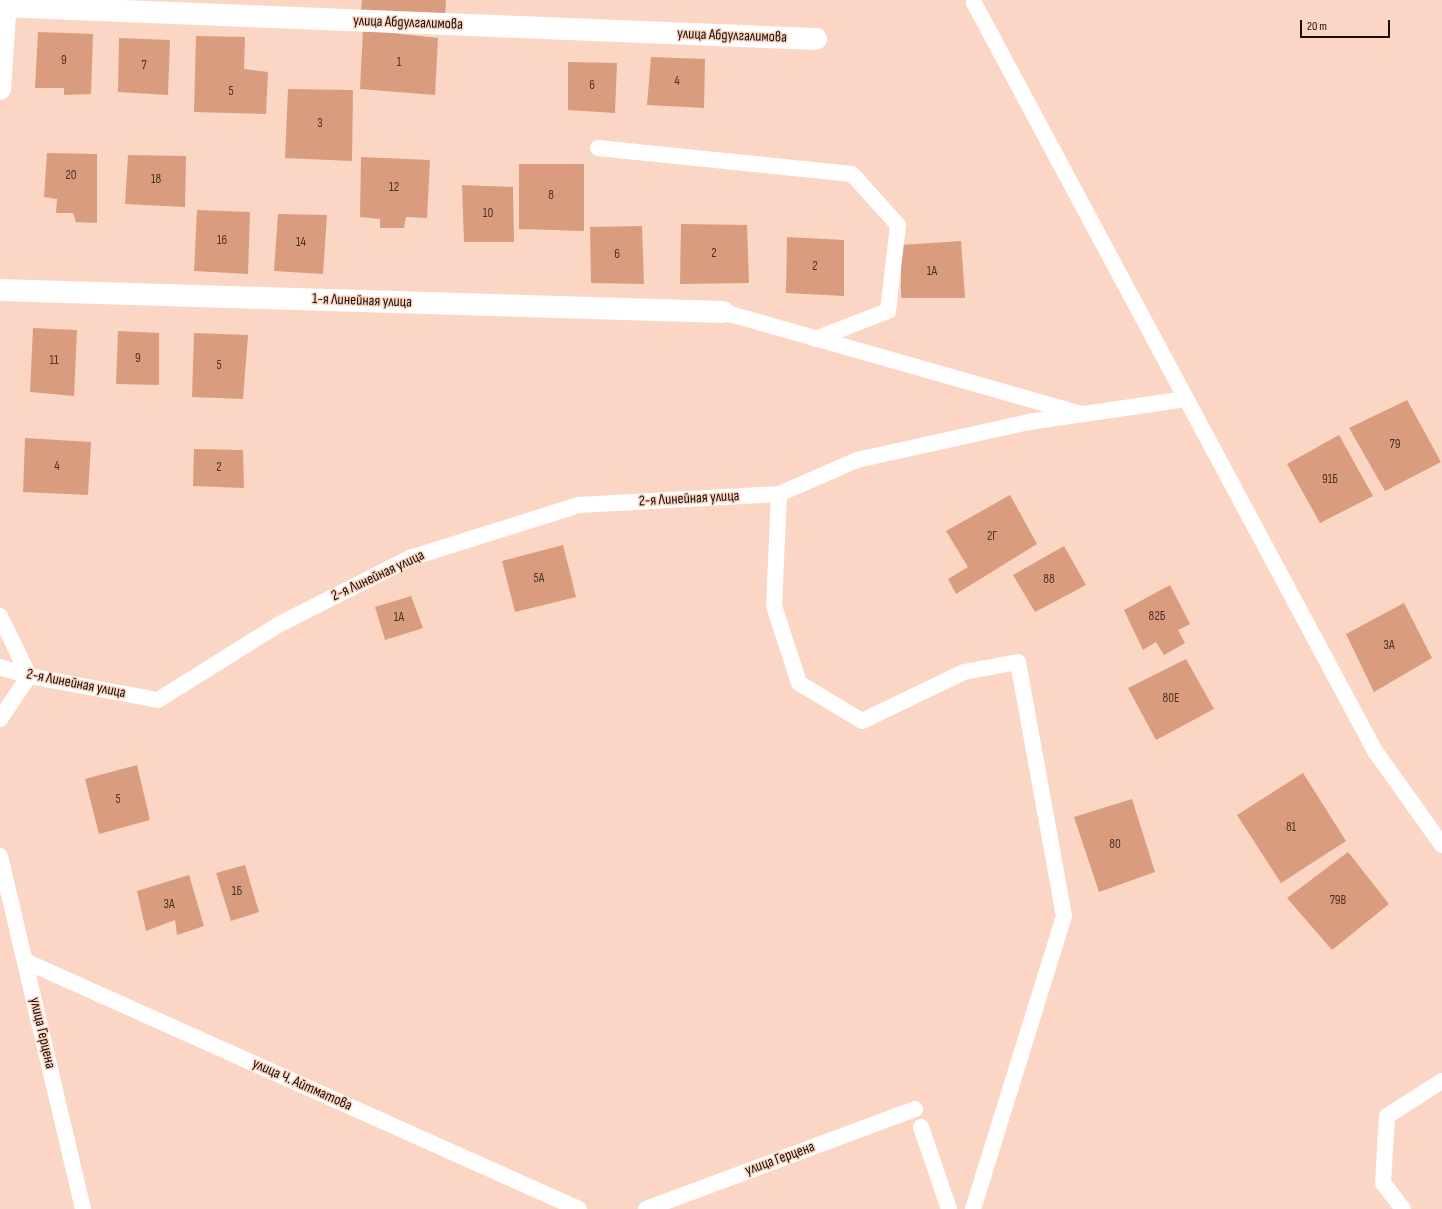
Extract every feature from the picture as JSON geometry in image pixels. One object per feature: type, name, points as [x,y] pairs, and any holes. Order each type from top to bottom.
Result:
[{"type":"street","name":"улица Абдулгалимова","points":[[4,4],[816,40]]},
{"type":"street","points":[[0,90],[4,4]]},
{"type":"street","name":"1-я Линейная улица","points":[[0,290],[723,312]]},
{"type":"lane","points":[[974,3],[1375,752],[1442,845]]},
{"type":"lane","points":[[598,148],[852,174],[898,225],[888,311],[815,339]]},
{"type":"lane","points":[[723,312],[1084,415]]},
{"type":"lane","points":[[973,1209],[1064,916],[1018,662],[964,672],[862,721],[799,683],[774,606],[779,494],[856,460],[1029,422],[1186,399]]},
{"type":"lane","name":"2-я Линейная улица","points":[[0,667],[29,676],[158,700],[278,624],[410,558],[579,505],[779,494]]},
{"type":"lane","points":[[0,616],[29,676],[0,719]]},
{"type":"lane","name":"улица Герцена","points":[[0,856],[82,1209]]},
{"type":"lane","name":"улица Ч. Айтматова","points":[[25,961],[579,1209]]},
{"type":"lane","points":[[1403,1209],[1382,1184],[1388,1116],[1442,1081]]},
{"type":"lane","name":"улица Герцена","points":[[646,1209],[915,1109]]},
{"type":"lane","points":[[921,1127],[950,1209]]},
{"type":"building","points":[[362,0],[446,0],[445,18],[361,10]]},
{"type":"building","points":[[363,30],[438,38],[435,95],[360,89]]},
{"type":"building","points":[[38,32],[93,34],[91,94],[64,95],[64,88],[35,88]]},
{"type":"building","points":[[196,36],[245,37],[244,69],[268,72],[266,114],[194,112]]},
{"type":"building","points":[[119,38],[170,40],[168,95],[118,92]]},
{"type":"building","points":[[651,57],[705,59],[704,108],[647,105]]},
{"type":"building","points":[[568,62],[617,63],[615,113],[568,110]]},
{"type":"building","points":[[288,89],[353,90],[352,161],[285,158]]},
{"type":"building","points":[[47,153],[97,154],[97,223],[76,222],[73,213],[56,213],[57,199],[44,197]]},
{"type":"building","points":[[128,155],[186,156],[185,207],[125,204]]},
{"type":"building","points":[[361,157],[430,160],[427,218],[406,217],[404,228],[380,228],[380,219],[360,217]]},
{"type":"building","points":[[519,164],[584,164],[584,231],[519,229]]},
{"type":"building","points":[[462,185],[513,187],[514,242],[464,242]]},
{"type":"building","points":[[197,210],[250,212],[248,274],[194,271]]},
{"type":"building","points":[[278,214],[327,215],[323,274],[274,271]]},
{"type":"building","points":[[681,224],[747,225],[749,283],[680,284]]},
{"type":"building","points":[[642,226],[644,284],[591,283],[590,227]]},
{"type":"building","points":[[787,237],[844,240],[844,296],[786,293]]},
{"type":"building","points":[[961,241],[965,298],[901,298],[901,245]]},
{"type":"building","points":[[33,328],[77,330],[74,396],[30,392]]},
{"type":"building","points":[[118,331],[159,333],[159,385],[116,384]]},
{"type":"building","points":[[194,333],[248,335],[243,399],[192,397]]},
{"type":"building","points":[[1407,400],[1441,462],[1385,491],[1349,428]]},
{"type":"building","points":[[1339,435],[1373,496],[1320,523],[1287,464]]},
{"type":"building","points":[[25,438],[91,442],[88,495],[23,492]]},
{"type":"building","points":[[194,449],[243,450],[244,488],[193,486]]},
{"type":"building","points":[[1010,495],[1037,544],[956,594],[948,579],[968,567],[946,531]]},
{"type":"building","points":[[563,545],[576,597],[515,612],[502,561]]},
{"type":"building","points":[[1064,546],[1086,585],[1035,612],[1013,575]]},
{"type":"building","points":[[1170,585],[1190,624],[1178,630],[1185,643],[1164,655],[1156,642],[1143,650],[1124,610]]},
{"type":"building","points":[[411,596],[423,628],[385,640],[375,607]]},
{"type":"building","points":[[1404,603],[1432,658],[1374,692],[1346,634]]},
{"type":"building","points":[[1186,659],[1214,709],[1156,740],[1128,688]]},
{"type":"building","points":[[137,765],[150,820],[99,834],[85,779]]},
{"type":"building","points":[[1303,773],[1346,841],[1281,883],[1237,815]]},
{"type":"building","points":[[1132,799],[1155,872],[1099,892],[1074,817]]},
{"type":"building","points":[[1348,852],[1389,904],[1332,950],[1287,898]]},
{"type":"building","points":[[245,865],[259,912],[231,921],[216,873]]},
{"type":"building","points":[[189,875],[204,926],[177,935],[175,920],[146,931],[137,891]]}]
